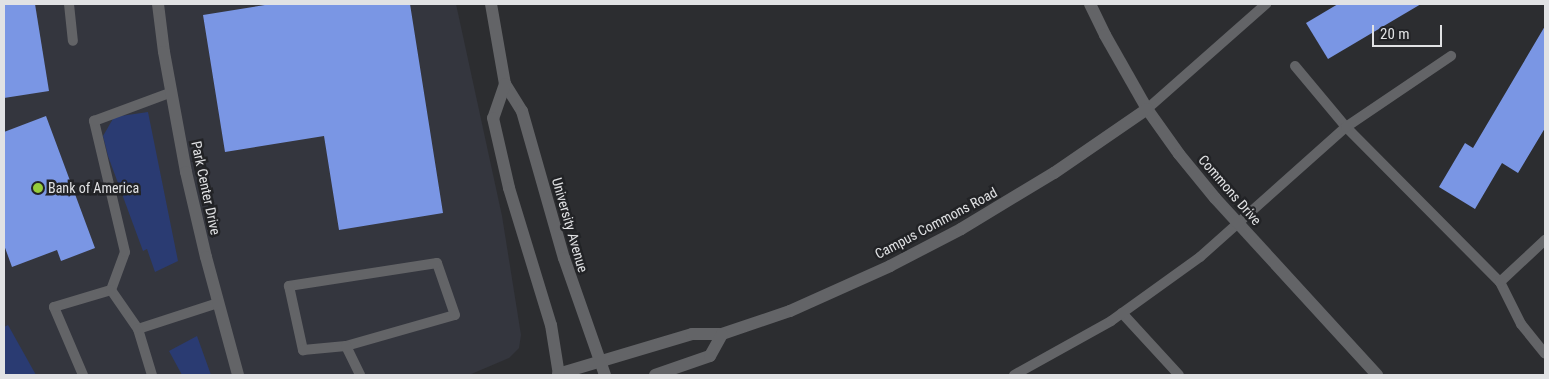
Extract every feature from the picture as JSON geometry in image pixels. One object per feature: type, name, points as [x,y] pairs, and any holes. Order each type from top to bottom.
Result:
[{"type":"street","name":"Park Center Drive","points":[[158,4],[186,172],[218,303],[238,375]]},
{"type":"street","name":"University Avenue","points":[[491,4],[505,84],[522,111],[564,258],[605,375]]},
{"type":"street","name":"Commons Drive","points":[[1090,4],[1105,35],[1147,109],[1179,154],[1377,375]]},
{"type":"street","name":"University Avenue","points":[[505,84],[493,118],[509,188],[551,325],[558,375]]},
{"type":"street","name":"Campus Commons Road","points":[[558,375],[692,334],[722,334],[807,303],[890,266],[961,229],[1054,173],[1147,109]]},
{"type":"street","points":[[655,375],[710,356],[722,334]]},
{"type":"lane","points":[[69,4],[73,41]]},
{"type":"lane","points":[[1147,109],[1266,4]]},
{"type":"lane","points":[[1014,375],[1122,312],[1200,257],[1346,127],[1451,56]]},
{"type":"lane","points":[[1295,66],[1346,127],[1500,282],[1521,324],[1545,354]]},
{"type":"lane","points":[[111,290],[124,252],[94,121],[172,92]]},
{"type":"lane","points":[[1500,282],[1545,240]]},
{"type":"lane","points":[[437,263],[456,315],[346,346],[303,350],[289,286],[437,263]]},
{"type":"lane","points":[[111,290],[138,330],[152,375]]},
{"type":"lane","points":[[83,375],[54,307],[111,290]]},
{"type":"lane","points":[[138,330],[218,303]]},
{"type":"lane","points":[[1122,312],[1179,375]]},
{"type":"lane","points":[[346,346],[360,375]]},
{"type":"shaded area","points":[[4,4],[456,4],[502,216],[521,335],[519,348],[509,358],[469,375],[4,375]]},
{"type":"shaded area","points":[[148,112],[178,261],[155,272],[147,249],[143,251],[108,156],[103,136],[114,117]]},
{"type":"shaded area","points":[[8,325],[36,375],[6,375],[4,371],[4,327]]},
{"type":"shaded area","points":[[197,336],[211,375],[182,375],[169,351]]},
{"type":"building","points":[[4,4],[35,4],[49,91],[4,98]]},
{"type":"building","points":[[271,4],[410,4],[443,213],[339,230],[324,136],[225,152],[203,15]]},
{"type":"building","points":[[1338,4],[1421,4],[1328,59],[1306,23]]},
{"type":"building","points":[[1545,26],[1545,128],[1518,173],[1502,163],[1475,209],[1439,187],[1465,143],[1473,148]]},
{"type":"building","name":"Bank of America","points":[[46,116],[95,248],[61,261],[57,250],[12,267],[4,245],[4,132]]},
{"type":"place","name":"Bank of America","points":[[38,188]]}]
